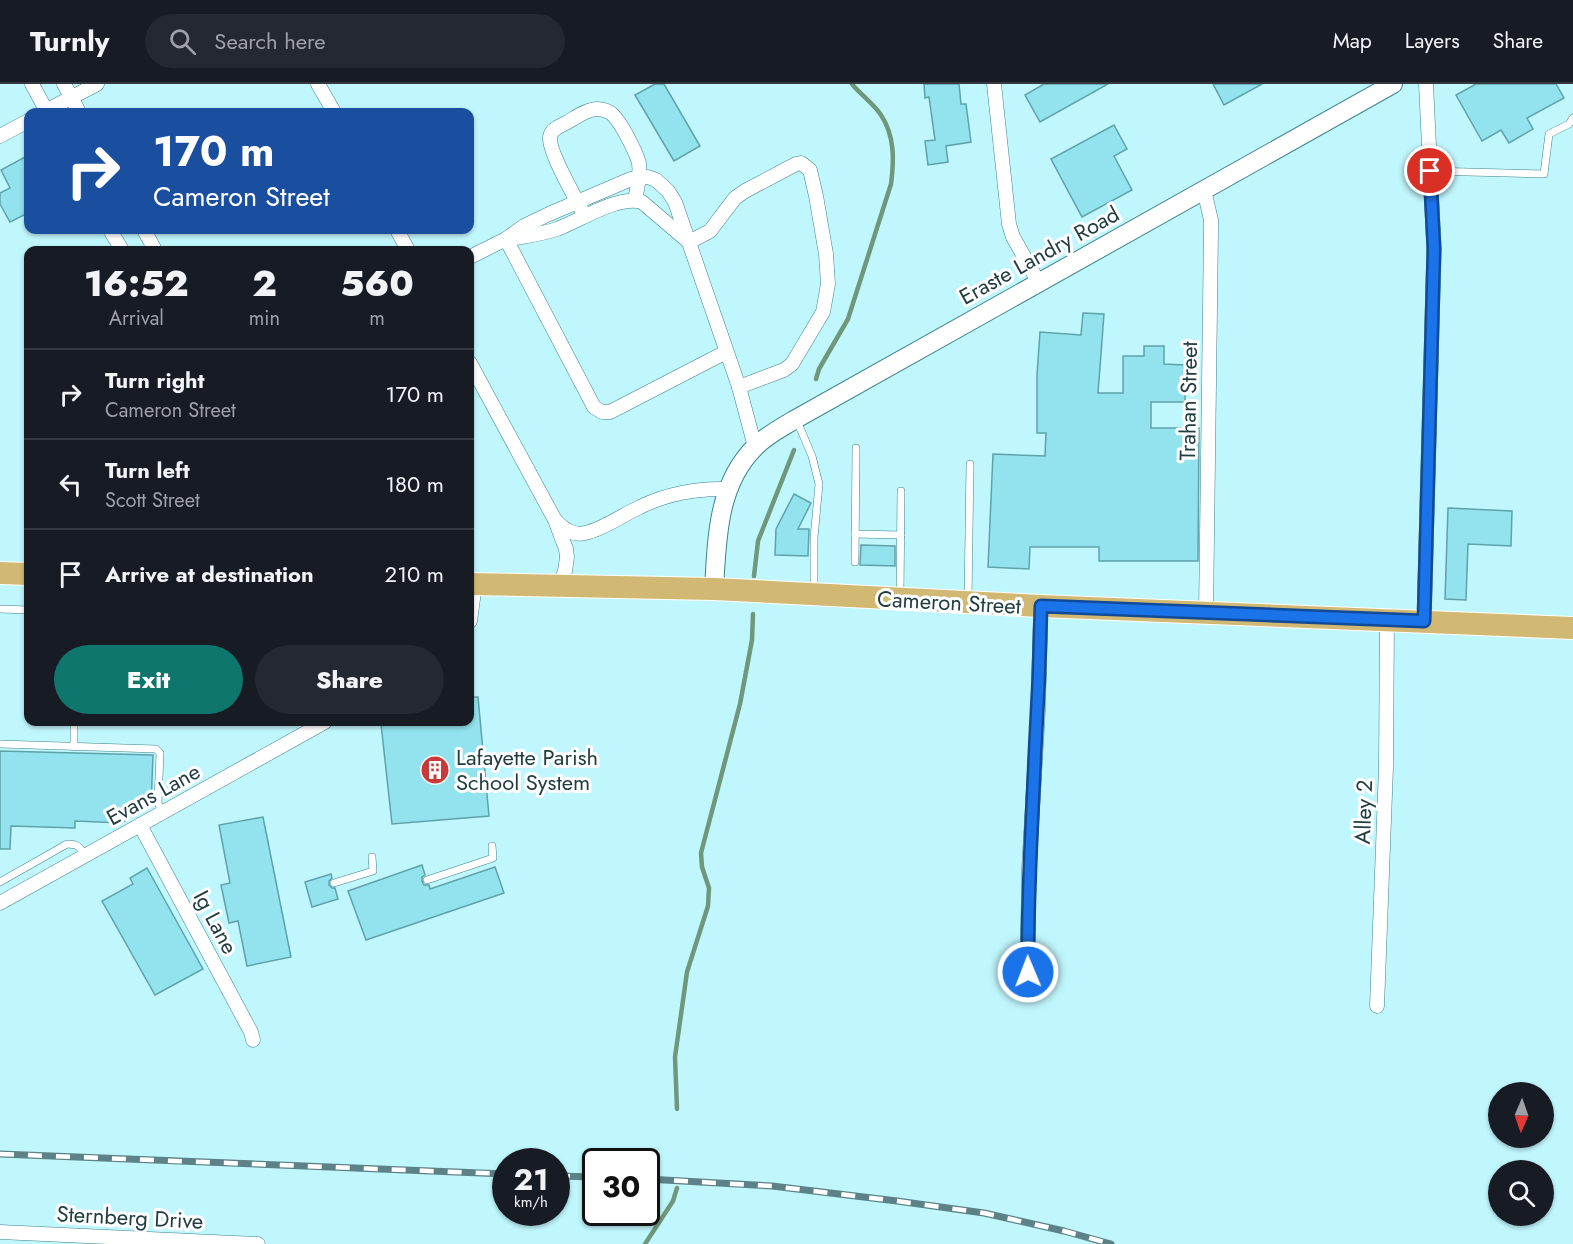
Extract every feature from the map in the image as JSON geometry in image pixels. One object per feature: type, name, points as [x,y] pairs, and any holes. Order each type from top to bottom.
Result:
[{"type":"main road","points":[[0,573],[24,574]]},
{"type":"main road","name":"Cameron Street","points":[[474,584],[714,589],[968,603],[1573,628]]},
{"type":"street","points":[[32,84],[44,108]]},
{"type":"street","points":[[64,84],[77,108]]},
{"type":"street","points":[[53,108],[98,84]]},
{"type":"street","points":[[318,84],[332,108]]},
{"type":"street","points":[[994,84],[1009,224],[1013,237],[1039,283]]},
{"type":"street","name":"Eraste Landry Road","points":[[714,589],[717,543],[727,489],[739,466],[769,435],[1393,84]]},
{"type":"street","points":[[1424,621],[1434,249],[1426,84]]},
{"type":"street","points":[[585,216],[552,151],[550,137],[551,132],[556,128],[587,112],[599,110],[609,112],[618,121],[637,156],[639,170],[635,200]]},
{"type":"street","points":[[0,136],[24,123]]},
{"type":"street","points":[[689,242],[710,231],[735,198],[745,190],[796,164],[801,163],[810,170],[828,269],[823,312],[792,364],[784,370],[739,387]]},
{"type":"street","points":[[474,255],[506,239],[524,226],[631,179],[648,177],[656,180],[668,191],[675,202],[739,387],[755,447]]},
{"type":"street","name":"Trahan Street","points":[[1204,190],[1211,220],[1206,613]]},
{"type":"street","points":[[506,239],[531,236],[557,229],[621,201],[635,200],[642,202],[689,242]]},
{"type":"street","points":[[506,239],[594,407],[602,412],[610,412],[726,352]]},
{"type":"street","points":[[474,370],[555,520],[567,557],[560,585]]},
{"type":"street","points":[[555,520],[565,530],[572,533],[585,533],[604,526],[642,505],[662,498],[705,490],[727,489]]},
{"type":"street","points":[[1027,991],[1029,869],[1041,606]]},
{"type":"street","name":"Alley 2","points":[[1377,1006],[1386,767],[1387,620]]},
{"type":"street","name":"Evans Lane","points":[[0,903],[318,726]]},
{"type":"street","name":"Ig Lane","points":[[140,825],[253,1040]]},
{"type":"street","name":"Sternberg Drive","points":[[0,1232],[258,1244]]},
{"type":"lane","points":[[1430,171],[1544,174],[1549,134],[1569,124],[1573,118]]},
{"type":"lane","points":[[796,419],[812,456],[819,484],[814,538],[814,595]]},
{"type":"lane","points":[[855,562],[856,448]]},
{"type":"lane","points":[[968,603],[970,464]]},
{"type":"lane","points":[[900,599],[901,491]]},
{"type":"lane","points":[[855,534],[901,534]]},
{"type":"lane","points":[[0,609],[24,610]]},
{"type":"lane","points":[[74,726],[74,747]]},
{"type":"lane","points":[[0,744],[156,749],[160,753],[158,803],[163,813]]},
{"type":"lane","points":[[0,882],[67,844],[80,847],[85,856]]},
{"type":"lane","points":[[427,879],[493,858],[492,846]]},
{"type":"lane","points":[[334,884],[373,871],[372,857]]},
{"type":"building","points":[[655,84],[664,84],[700,146],[674,161],[635,95]]},
{"type":"building","points":[[924,84],[959,84],[961,104],[966,104],[971,142],[946,146],[948,162],[928,165],[925,141],[935,140],[929,97],[925,98]]},
{"type":"building","points":[[1044,84],[1108,84],[1040,122],[1025,95]]},
{"type":"building","points":[[1213,84],[1262,84],[1224,105]]},
{"type":"building","points":[[1476,84],[1556,84],[1564,98],[1527,118],[1533,129],[1509,143],[1501,130],[1482,141],[1456,95]]},
{"type":"building","points":[[1114,125],[1127,149],[1114,156],[1132,190],[1082,217],[1051,159]]},
{"type":"building","points":[[24,158],[24,215],[10,222],[0,204],[0,193],[10,188],[1,170]]},
{"type":"building","points":[[1083,313],[1104,314],[1098,393],[1123,393],[1123,356],[1144,356],[1144,346],[1164,346],[1164,364],[1185,365],[1185,402],[1151,402],[1151,428],[1199,428],[1198,561],[1099,561],[1099,547],[1030,547],[1029,569],[988,567],[993,454],[1045,456],[1046,433],[1037,433],[1040,332],[1081,335]]},
{"type":"building","points":[[794,494],[811,503],[798,529],[809,529],[808,556],[775,555],[776,529]]},
{"type":"building","points":[[1448,508],[1512,511],[1511,546],[1468,544],[1466,600],[1445,599]]},
{"type":"building","points":[[861,545],[895,546],[895,566],[860,565]]},
{"type":"building","name":"Lafayette Parish School System","points":[[474,697],[478,697],[489,816],[392,824],[381,726],[474,726]]},
{"type":"building","points":[[0,751],[153,755],[151,806],[129,805],[128,819],[122,823],[75,821],[75,828],[11,826],[10,849],[0,849]]},
{"type":"building","points":[[263,817],[291,957],[247,966],[238,921],[229,923],[221,885],[230,883],[219,825]]},
{"type":"building","points":[[422,865],[425,875],[422,881],[424,885],[429,885],[430,889],[495,867],[504,893],[366,940],[348,891]]},
{"type":"building","points":[[147,868],[203,969],[155,995],[102,901],[133,884],[130,878]]},
{"type":"building","points":[[331,874],[329,885],[335,888],[338,899],[312,907],[305,882]]},
{"type":"waterway","points":[[816,379],[819,369],[848,319],[891,184],[893,158],[886,123],[878,111],[852,84]]},
{"type":"waterway","points":[[754,576],[758,541],[794,450]]},
{"type":"waterway","points":[[677,1109],[675,1057],[687,972],[708,906],[709,888],[702,867],[701,853],[740,704],[752,640],[753,614]]},
{"type":"waterway","points":[[645,1244],[673,1201],[677,1188]]},
{"type":"railway","points":[[0,1154],[492,1173]]},
{"type":"railway","points":[[570,1176],[582,1177]]},
{"type":"railway","points":[[660,1180],[772,1186],[984,1213],[1111,1244]]},
{"type":"place","name":"Lafayette Parish School System","points":[[435,770]]},
{"type":"route","points":[[1028,972],[1029,869],[1041,606],[1424,621],[1434,249],[1430,171]]}]
